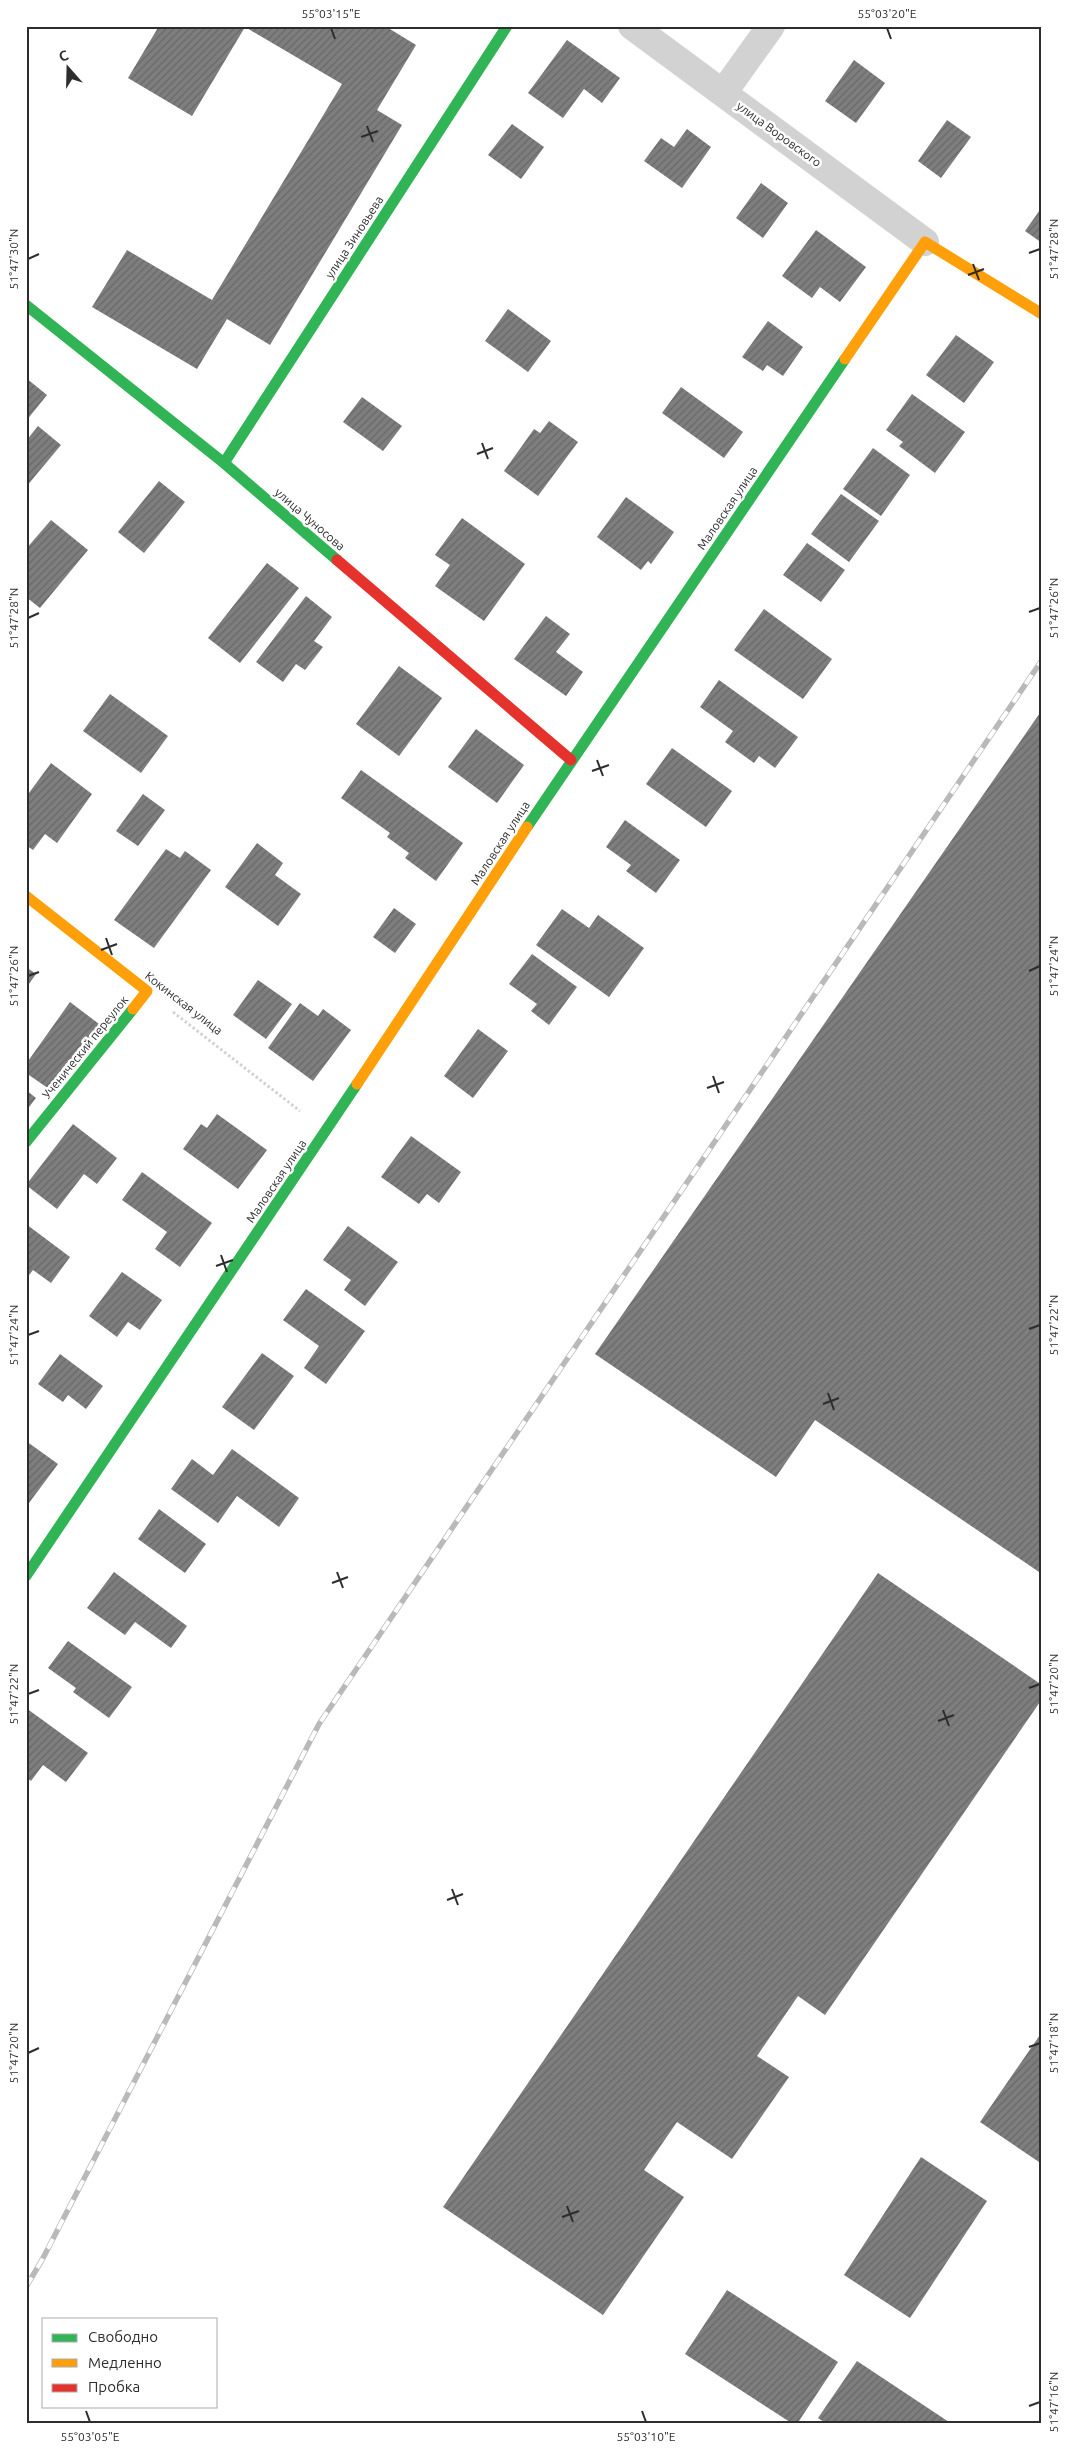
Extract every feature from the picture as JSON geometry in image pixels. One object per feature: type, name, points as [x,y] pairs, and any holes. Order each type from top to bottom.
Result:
[{"type":"street","name":"улица Зиновьева","points":[[224,463],[507,26]]},
{"type":"street","name":"улица Воровского","points":[[632,26],[926,242]]},
{"type":"street","points":[[723,93],[772,26]]},
{"type":"street","points":[[926,242],[1042,314]]},
{"type":"street","name":"Маловская улица","points":[[26,1576],[326,1132],[571,760],[926,242]]},
{"type":"street","name":"улица Чуносова","points":[[26,305],[224,463],[571,760]]},
{"type":"street","name":"Кокинская улица","points":[[26,896],[147,991]]},
{"type":"street","name":"Ученический переулок","points":[[26,1142],[147,991]]},
{"type":"path","name":"Кокинская улица","points":[[147,991],[326,1132]]},
{"type":"building","points":[[159,26],[385,26],[416,45],[377,110],[402,125],[270,345],[227,319],[197,369],[92,307],[127,250],[212,300],[342,84],[245,27],[192,116],[128,78]]},
{"type":"building","points":[[567,40],[620,78],[602,103],[584,89],[563,118],[528,93]]},
{"type":"building","points":[[854,60],[885,83],[856,123],[825,101]]},
{"type":"building","points":[[947,120],[971,137],[941,178],[918,161]]},
{"type":"building","points":[[512,124],[544,147],[521,179],[488,155]]},
{"type":"building","points":[[687,129],[711,147],[682,188],[644,161],[661,138],[674,147]]},
{"type":"building","points":[[761,183],[788,203],[763,238],[736,218]]},
{"type":"building","points":[[1042,207],[1042,243],[1025,231]]},
{"type":"building","points":[[816,230],[866,267],[840,302],[820,287],[812,298],[782,276]]},
{"type":"building","points":[[508,309],[551,341],[528,372],[485,341]]},
{"type":"building","points":[[768,321],[803,347],[783,376],[767,365],[763,371],[742,357]]},
{"type":"building","points":[[956,335],[994,362],[964,403],[926,375]]},
{"type":"building","points":[[26,378],[47,395],[26,421]]},
{"type":"building","points":[[681,387],[743,432],[724,458],[662,413]]},
{"type":"building","points":[[912,394],[965,432],[935,473],[899,446],[903,442],[886,430]]},
{"type":"building","points":[[362,397],[402,426],[383,451],[343,422]]},
{"type":"building","points":[[549,421],[578,442],[538,496],[504,471],[534,429],[540,433]]},
{"type":"building","points":[[38,426],[61,445],[26,487],[26,441]]},
{"type":"building","points":[[873,448],[910,475],[881,516],[843,489]]},
{"type":"building","points":[[159,481],[185,502],[144,553],[118,532]]},
{"type":"building","points":[[841,494],[879,521],[849,562],[811,534]]},
{"type":"building","points":[[626,497],[674,532],[651,564],[648,561],[641,570],[597,537]]},
{"type":"building","points":[[462,518],[525,564],[484,621],[435,586],[450,565],[435,555]]},
{"type":"building","points":[[51,520],[88,550],[40,608],[26,597],[26,549]]},
{"type":"building","points":[[807,543],[845,570],[821,602],[783,575]]},
{"type":"building","points":[[267,563],[299,588],[240,663],[208,638]]},
{"type":"building","points":[[306,596],[332,617],[314,641],[323,647],[305,670],[296,664],[283,682],[256,662]]},
{"type":"building","points":[[764,609],[832,659],[803,699],[734,650]]},
{"type":"building","points":[[546,616],[570,634],[556,652],[583,672],[566,696],[514,659]]},
{"type":"building","points":[[399,666],[442,698],[399,756],[356,724]]},
{"type":"building","points":[[719,680],[798,737],[775,768],[759,756],[754,763],[725,742],[733,731],[700,707]]},
{"type":"building","points":[[110,694],[168,736],[141,773],[83,731]]},
{"type":"building","points":[[1042,710],[1042,1574],[815,1420],[776,1477],[595,1354]]},
{"type":"building","points":[[476,729],[524,765],[497,803],[448,767]]},
{"type":"building","points":[[672,748],[732,791],[706,827],[646,784]]},
{"type":"building","points":[[51,763],[92,794],[57,843],[45,834],[33,850],[26,845],[26,797]]},
{"type":"building","points":[[361,770],[463,843],[436,881],[405,858],[409,853],[387,837],[390,833],[341,798]]},
{"type":"building","points":[[143,794],[165,810],[138,846],[116,831]]},
{"type":"building","points":[[625,820],[680,860],[656,893],[626,871],[631,865],[606,847]]},
{"type":"building","points":[[257,843],[283,863],[275,875],[301,894],[278,926],[225,887]]},
{"type":"building","points":[[166,849],[180,858],[185,851],[211,870],[154,948],[114,920]]},
{"type":"building","points":[[394,908],[416,924],[395,953],[373,937]]},
{"type":"building","points":[[562,909],[589,928],[598,915],[644,948],[609,997],[536,945]]},
{"type":"building","points":[[532,954],[577,987],[549,1025],[531,1011],[537,1004],[509,984]]},
{"type":"building","points":[[26,967],[36,974],[26,988]]},
{"type":"building","points":[[258,980],[292,1004],[266,1039],[233,1015]]},
{"type":"building","points":[[70,1002],[103,1027],[55,1093],[26,1073],[26,1064]]},
{"type":"building","points":[[300,1003],[318,1016],[323,1009],[351,1030],[313,1081],[268,1048]]},
{"type":"building","points":[[478,1029],[508,1051],[473,1098],[444,1076]]},
{"type":"building","points":[[26,1090],[36,1098],[26,1111]]},
{"type":"building","points":[[217,1114],[267,1150],[238,1189],[183,1149],[201,1124],[207,1128]]},
{"type":"building","points":[[73,1124],[117,1158],[97,1184],[84,1174],[57,1209],[26,1185]]},
{"type":"building","points":[[411,1136],[461,1172],[439,1203],[427,1194],[419,1204],[381,1177]]},
{"type":"building","points":[[142,1172],[212,1223],[180,1267],[155,1249],[167,1232],[122,1200]]},
{"type":"building","points":[[26,1224],[70,1257],[51,1283],[33,1270],[26,1279]]},
{"type":"building","points":[[348,1226],[398,1262],[365,1306],[344,1290],[351,1280],[323,1260]]},
{"type":"building","points":[[122,1272],[162,1300],[140,1330],[128,1322],[117,1337],[89,1316]]},
{"type":"building","points":[[306,1289],[365,1331],[326,1384],[304,1368],[319,1346],[283,1320]]},
{"type":"building","points":[[262,1353],[294,1376],[254,1430],[222,1407]]},
{"type":"building","points":[[60,1354],[103,1386],[86,1409],[68,1395],[63,1402],[38,1384]]},
{"type":"building","points":[[26,1441],[58,1464],[29,1503],[26,1501]]},
{"type":"building","points":[[232,1449],[299,1498],[279,1527],[237,1496],[218,1523],[171,1489],[192,1459],[213,1475]]},
{"type":"building","points":[[159,1509],[206,1544],[185,1573],[138,1539]]},
{"type":"building","points":[[114,1572],[187,1626],[171,1648],[135,1622],[125,1635],[87,1608]]},
{"type":"building","points":[[878,1573],[1042,1685],[1042,1699],[825,2015],[798,1996],[757,2056],[789,2077],[732,2159],[677,2122],[644,2170],[684,2197],[603,2315],[443,2207]]},
{"type":"building","points":[[68,1641],[132,1687],[109,1718],[73,1692],[76,1688],[48,1668]]},
{"type":"building","points":[[26,1708],[88,1753],[66,1782],[43,1765],[31,1781],[26,1777]]},
{"type":"building","points":[[1042,2032],[1042,2164],[980,2122]]},
{"type":"building","points":[[921,2157],[987,2201],[910,2318],[844,2275]]},
{"type":"building","points":[[727,2290],[838,2362],[797,2424],[793,2424],[685,2354]]},
{"type":"building","points":[[857,2361],[952,2424],[827,2424],[818,2418]]},
{"type":"railway","points":[[26,2287],[42,2260],[319,1724],[1042,660]]},
{"type":"traffic: fast","points":[[224,463],[507,26]]},
{"type":"traffic: fast","points":[[26,305],[224,463],[337,560]]},
{"type":"traffic: fast","points":[[527,827],[845,359]]},
{"type":"traffic: fast","points":[[26,1142],[133,1009]]},
{"type":"traffic: fast","points":[[26,1576],[357,1084]]},
{"type":"traffic: slow","points":[[845,359],[925,242],[1042,314]]},
{"type":"traffic: slow","points":[[357,1084],[527,827]]},
{"type":"traffic: slow","points":[[26,896],[147,991],[133,1009]]},
{"type":"traffic: jam","points":[[337,560],[571,760]]}]
